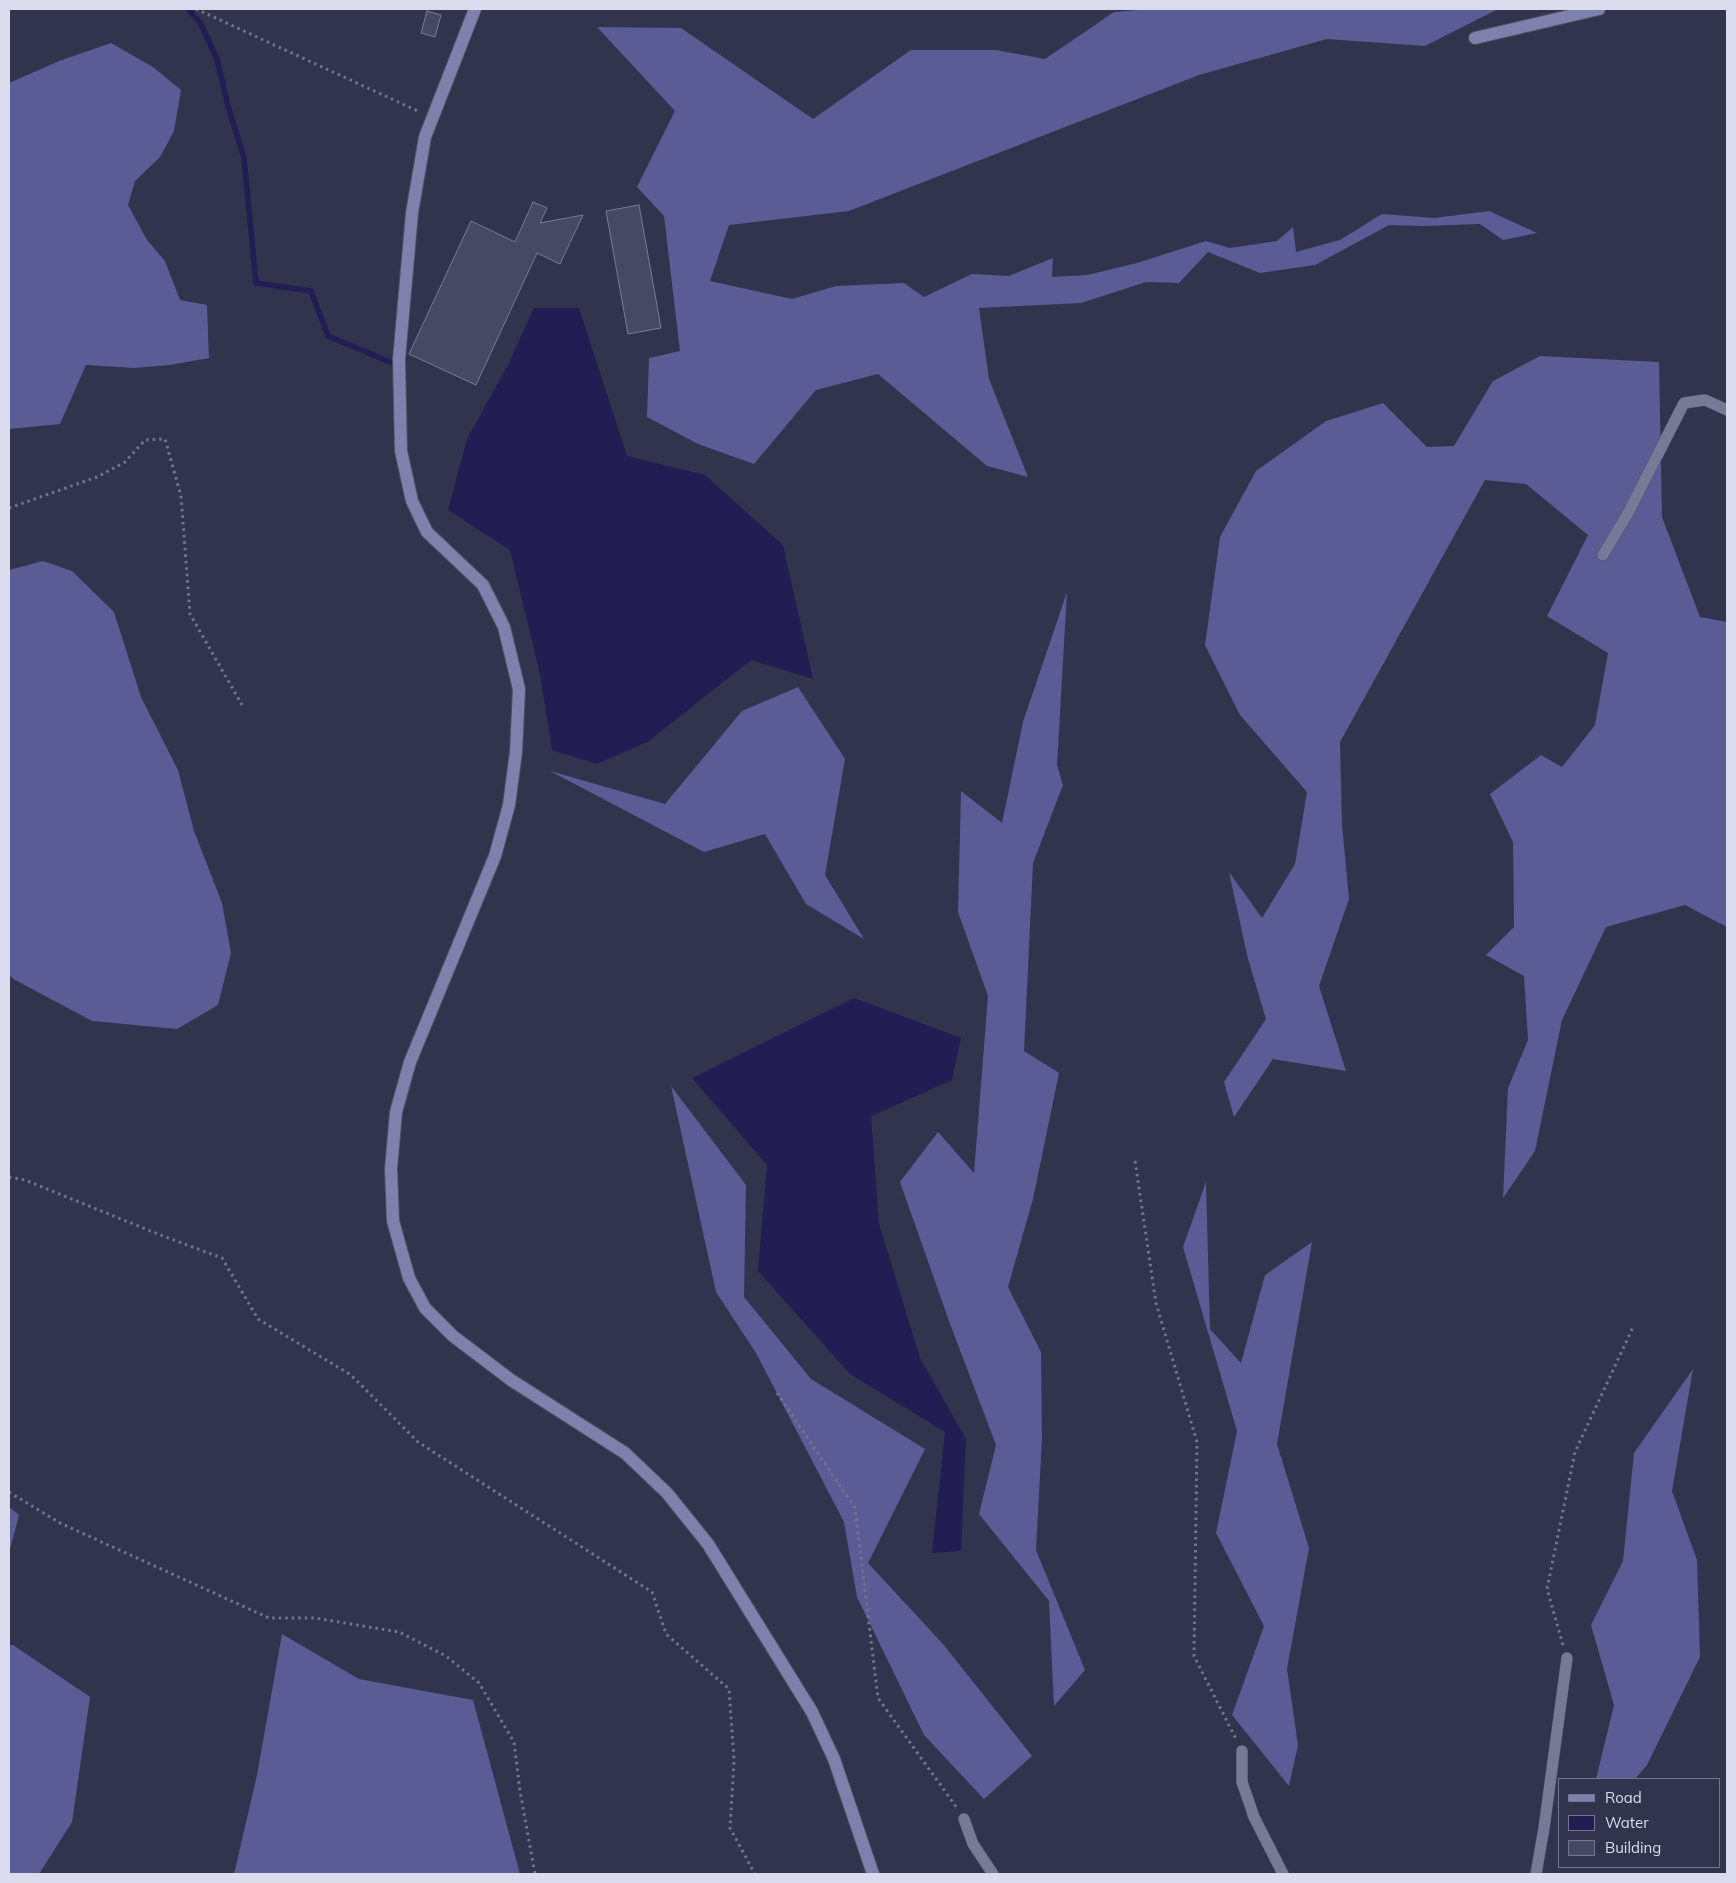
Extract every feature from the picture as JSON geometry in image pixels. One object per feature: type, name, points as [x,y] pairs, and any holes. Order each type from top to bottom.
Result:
[{"type":"street","points":[[475,9],[426,137],[411,223],[399,359],[401,451],[412,501],[427,532],[483,586],[504,627],[519,689],[516,752],[509,805],[495,856],[410,1062],[396,1112],[390,1169],[393,1221],[409,1278],[425,1308],[453,1336],[511,1380],[624,1453],[667,1493],[708,1544],[812,1712],[834,1759],[873,1874]]},
{"type":"street","points":[[1475,38],[1599,9]]},
{"type":"lane","points":[[1603,555],[1628,512],[1684,403],[1704,400],[1727,410]]},
{"type":"lane","points":[[1536,1874],[1567,1658]]},
{"type":"lane","points":[[1242,1751],[1242,1782],[1254,1817],[1284,1874]]},
{"type":"lane","points":[[964,1819],[974,1844],[993,1874]]},
{"type":"path","points":[[196,9],[433,118]]},
{"type":"path","points":[[9,508],[97,477],[125,462],[146,440],[165,439],[180,496],[190,614],[242,705]]},
{"type":"path","points":[[1135,1161],[1156,1303],[1196,1442],[1194,1656],[1242,1751]]},
{"type":"path","points":[[9,1177],[26,1180],[222,1258],[258,1319],[351,1375],[418,1442],[652,1592],[666,1634],[729,1689],[734,1760],[730,1828],[755,1874]]},
{"type":"path","points":[[1567,1658],[1547,1589],[1575,1452],[1634,1325]]},
{"type":"path","points":[[777,1393],[855,1508],[878,1698],[964,1819]]},
{"type":"path","points":[[9,1492],[60,1523],[268,1618],[315,1618],[399,1632],[446,1656],[479,1683],[514,1742],[520,1791],[535,1874]]},
{"type":"shaded area","points":[[1150,9],[1498,9],[1425,46],[1327,39],[1199,75],[849,211],[729,225],[710,281],[792,299],[836,286],[904,283],[924,297],[972,274],[1009,276],[1053,258],[1052,277],[1087,275],[1137,263],[1206,241],[1230,248],[1277,241],[1293,227],[1296,252],[1340,240],[1382,214],[1434,218],[1489,211],[1537,233],[1503,240],[1480,224],[1389,225],[1315,265],[1260,273],[1208,252],[1179,283],[1146,282],[1081,303],[979,308],[989,379],[1028,477],[987,466],[878,374],[816,390],[754,464],[698,444],[647,417],[649,358],[680,351],[664,216],[637,187],[675,111],[597,27],[681,28],[813,119],[911,50],[996,50],[1045,59],[1114,12]]},
{"type":"shaded area","points":[[111,43],[153,67],[181,90],[174,131],[160,157],[135,181],[128,205],[147,240],[165,261],[180,300],[207,305],[209,358],[170,365],[134,368],[86,365],[60,424],[9,429],[9,83],[59,61]]},
{"type":"shaded area","points":[[1540,356],[1659,362],[1662,517],[1700,617],[1727,622],[1727,927],[1685,905],[1606,927],[1562,1020],[1535,1151],[1503,1198],[1508,1088],[1528,1040],[1524,976],[1486,955],[1514,927],[1513,842],[1490,794],[1541,755],[1562,767],[1595,725],[1608,653],[1547,616],[1588,535],[1526,484],[1485,480],[1340,742],[1342,825],[1349,899],[1319,986],[1346,1071],[1273,1059],[1234,1117],[1224,1082],[1266,1019],[1248,959],[1229,872],[1262,918],[1295,864],[1307,792],[1240,715],[1205,645],[1220,537],[1256,471],[1326,421],[1383,403],[1427,447],[1454,446],[1493,381]]},
{"type":"shaded area","points":[[43,561],[72,571],[114,612],[141,697],[178,770],[194,831],[222,903],[231,953],[218,1005],[177,1029],[92,1021],[9,975],[9,570]]},
{"type":"shaded area","points":[[1067,592],[1057,765],[1063,785],[1033,863],[1024,1051],[1059,1073],[1033,1199],[1008,1287],[1041,1352],[1042,1438],[1036,1550],[1085,1670],[1054,1706],[1049,1601],[979,1514],[996,1445],[949,1321],[900,1182],[938,1132],[974,1173],[988,996],[958,912],[961,791],[1002,823],[1023,722]]},
{"type":"shaded area","points":[[798,687],[845,759],[825,875],[864,939],[806,904],[765,834],[704,852],[550,771],[665,804],[742,711]]},
{"type":"shaded area","points":[[671,1086],[746,1185],[744,1297],[811,1379],[925,1449],[868,1563],[943,1644],[1032,1756],[984,1799],[924,1735],[857,1597],[844,1522],[756,1353],[716,1292]]},
{"type":"shaded area","points":[[1206,1182],[1210,1329],[1241,1363],[1265,1275],[1312,1242],[1277,1444],[1309,1548],[1287,1669],[1298,1745],[1289,1786],[1232,1715],[1264,1626],[1216,1533],[1237,1431],[1183,1247]]},
{"type":"shaded area","points":[[1693,1369],[1672,1491],[1697,1560],[1700,1657],[1647,1765],[1636,1778],[1596,1778],[1614,1705],[1591,1625],[1623,1561],[1634,1453]]},
{"type":"shaded area","points":[[9,1507],[19,1515],[9,1553]]},
{"type":"shaded area","points":[[282,1634],[359,1679],[473,1700],[520,1874],[234,1874],[257,1775]]},
{"type":"shaded area","points":[[9,1645],[13,1645],[90,1697],[72,1822],[39,1874],[9,1874]]},
{"type":"water","points":[[534,308],[579,308],[627,456],[705,475],[783,545],[813,679],[751,660],[649,741],[597,764],[552,750],[540,674],[510,550],[448,510],[467,439],[509,363]]},
{"type":"water","points":[[854,998],[961,1038],[952,1080],[871,1116],[879,1224],[920,1358],[966,1439],[961,1551],[932,1553],[945,1432],[850,1374],[758,1271],[767,1165],[692,1078]]},
{"type":"building","points":[[427,11],[441,15],[435,37],[421,33]]},
{"type":"building","points":[[533,202],[547,208],[540,223],[583,215],[560,264],[537,253],[476,385],[409,354],[471,221],[515,242]]},
{"type":"building","points":[[639,205],[661,328],[628,334],[606,211]]},
{"type":"waterway","points":[[189,10],[201,24],[217,59],[228,106],[244,158],[256,283],[311,291],[328,336],[392,363]]}]
